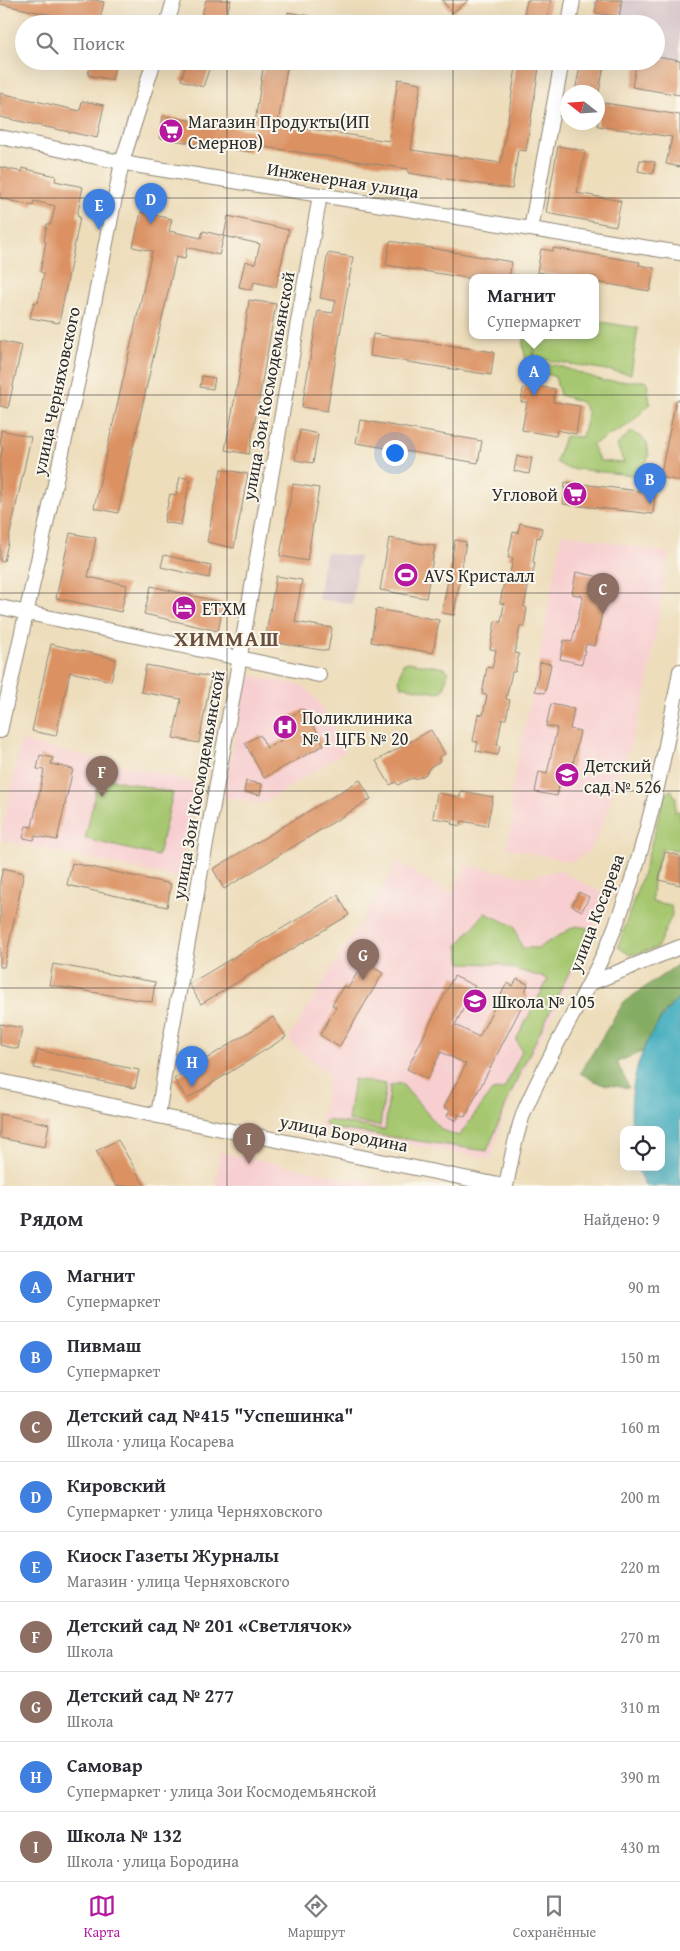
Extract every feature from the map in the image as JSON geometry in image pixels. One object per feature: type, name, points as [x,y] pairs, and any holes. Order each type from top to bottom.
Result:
[{"type":"street","points":[[170,15],[174,0]]},
{"type":"street","points":[[570,15],[573,0]]},
{"type":"street","name":"улица Черняховского","points":[[0,731],[85,348],[122,162],[151,70]]},
{"type":"street","points":[[531,229],[560,70]]},
{"type":"street","name":"Инженерная улица","points":[[0,137],[122,162],[680,253]]},
{"type":"street","name":"улица Зои Космодемьянской","points":[[158,1116],[240,659],[320,195]]},
{"type":"street","points":[[0,607],[319,675]]},
{"type":"street","name":"улица Косарева","points":[[505,1186],[524,1113],[540,1078],[591,983],[610,940],[633,875],[665,754],[680,671]]},
{"type":"street","points":[[591,983],[680,947]]},
{"type":"street","name":"улица Бородина","points":[[0,1081],[158,1116],[505,1186]]},
{"type":"shaded area","points":[[594,0],[680,0],[680,95],[632,87],[635,70],[665,70],[665,15],[604,15],[595,13],[596,4]]},
{"type":"shaded area","points":[[562,533],[669,553],[645,698],[627,755],[597,838],[588,852],[571,862],[506,848],[513,819],[510,795],[536,675]]},
{"type":"shaded area","points":[[325,552],[359,557],[352,604],[318,599]]},
{"type":"shaded area","name":"Поликлиника № 1 ЦГБ № 20","points":[[255,676],[303,686],[319,702],[346,751],[262,804],[223,797],[247,679]]},
{"type":"shaded area","points":[[21,741],[198,783],[178,878],[0,840]]},
{"type":"shaded area","name":"Школа № 105","points":[[398,862],[451,894],[466,865],[528,877],[559,870],[608,896],[572,977],[503,1117],[491,1159],[320,1129],[329,1076],[288,1039]]},
{"type":"shaded area","points":[[220,1152],[327,1174],[386,1186],[215,1186]]},
{"type":"green space","points":[[599,322],[638,328],[631,374],[534,358],[536,339],[599,339]]},
{"type":"green space","points":[[524,339],[534,339],[532,357],[536,362],[559,366],[604,381],[647,381],[650,404],[630,424],[592,445],[600,461],[624,463],[617,445],[632,431],[647,442],[649,456],[640,476],[566,468],[556,462],[565,436],[582,437],[588,413],[581,402],[560,395],[555,377],[527,367],[523,345]]},
{"type":"green space","points":[[408,662],[445,668],[448,672],[444,689],[438,693],[401,686],[399,680],[403,664]]},
{"type":"green space","points":[[99,776],[173,793],[158,856],[85,839]]},
{"type":"green space","points":[[671,789],[676,798],[675,812],[680,811],[680,850],[662,849],[653,878],[652,902],[671,905],[672,915],[657,948],[630,955],[618,947],[644,870],[664,798]]},
{"type":"green space","points":[[485,913],[514,926],[522,948],[538,948],[575,926],[588,928],[583,944],[517,1079],[487,1151],[330,1128],[324,1123],[327,1120],[385,1130],[390,1086],[401,1083],[442,1130],[459,1136],[492,1091],[504,1089],[522,1051],[516,1040],[548,979],[498,964],[461,963],[458,945]]},
{"type":"green space","points":[[680,963],[680,996],[663,1014],[642,1052],[617,1062],[629,1088],[601,1084],[580,1073],[624,1002]]},
{"type":"green space","points":[[354,1079],[386,1084],[380,1126],[348,1121]]},
{"type":"water","points":[[680,996],[680,1186],[645,1186],[638,1171],[665,1171],[665,1126],[632,1126],[632,1092],[635,1074],[641,1057],[648,1041],[667,1010]]},
{"type":"building","points":[[0,0],[95,0],[104,2],[101,15],[51,15],[0,4]]},
{"type":"building","points":[[206,0],[231,0],[226,15],[202,15]]},
{"type":"building","points":[[442,0],[469,0],[452,13]]},
{"type":"building","points":[[527,0],[551,0],[548,15],[524,15]]},
{"type":"building","points":[[597,0],[622,0],[619,15],[595,13]]},
{"type":"building","points":[[288,12],[305,15],[288,15]]},
{"type":"building","points":[[665,58],[680,60],[680,95],[632,87],[635,70],[665,70]]},
{"type":"building","points":[[89,70],[114,70],[112,80],[88,75]]},
{"type":"building","points":[[184,70],[209,70],[203,87],[181,80]]},
{"type":"building","points":[[263,70],[287,70],[278,124],[389,141],[398,79],[421,83],[411,150],[501,163],[516,70],[539,70],[526,151],[518,150],[512,189],[408,173],[408,169],[252,145],[250,152],[159,138],[163,116],[254,130]]},
{"type":"building","points":[[579,70],[603,70],[600,85],[576,85]]},
{"type":"building","points":[[0,93],[80,111],[82,101],[104,105],[97,138],[0,117]]},
{"type":"building","points":[[605,103],[680,115],[680,167],[666,164],[672,137],[605,127]]},
{"type":"building","points":[[558,146],[585,151],[577,193],[621,201],[616,226],[546,213]]},
{"type":"building","points":[[640,160],[655,162],[653,174],[638,171]]},
{"type":"building","points":[[0,167],[22,172],[22,168],[56,176],[55,181],[83,187],[77,216],[80,217],[59,323],[30,318],[34,302],[38,303],[44,273],[40,272],[46,242],[44,241],[47,224],[51,224],[55,206],[34,201],[33,206],[0,198]]},
{"type":"building","points":[[141,212],[172,219],[169,231],[201,238],[203,231],[224,236],[219,255],[187,247],[185,259],[176,257],[118,513],[94,508],[152,251],[133,247]]},
{"type":"building","points":[[228,216],[289,230],[276,287],[254,282],[252,290],[239,287],[245,261],[255,264],[260,244],[224,236]]},
{"type":"building","points":[[390,241],[512,262],[510,274],[469,274],[469,278],[386,265]]},
{"type":"building","points":[[553,248],[640,262],[639,265],[654,268],[650,291],[599,283],[599,274],[549,274],[537,272],[541,249],[553,251]]},
{"type":"building","points":[[328,253],[353,257],[327,411],[302,407],[318,311],[333,313],[336,301],[320,298]]},
{"type":"building","points":[[249,300],[276,304],[249,454],[225,450],[239,376]]},
{"type":"building","points":[[373,334],[494,352],[491,375],[370,356]]},
{"type":"building","points":[[0,341],[22,346],[8,408],[0,406]]},
{"type":"building","points":[[202,376],[215,378],[213,389],[200,387]]},
{"type":"building","points":[[530,385],[555,389],[553,402],[580,406],[576,434],[557,430],[556,436],[522,430],[527,402],[521,402],[523,389]]},
{"type":"building","points":[[676,400],[680,400],[680,481],[660,477]]},
{"type":"building","points":[[360,420],[482,441],[478,463],[356,443]]},
{"type":"building","points":[[1,430],[31,437],[4,561],[0,561],[0,460],[3,447],[0,446]]},
{"type":"building","points":[[300,430],[318,434],[313,463],[295,460]]},
{"type":"building","points":[[517,456],[532,458],[529,474],[514,471]]},
{"type":"building","points":[[221,469],[248,474],[234,548],[207,542]]},
{"type":"building","points":[[180,477],[190,479],[181,525],[164,522],[170,494],[176,495]]},
{"type":"building","points":[[565,482],[655,493],[653,514],[563,504]]},
{"type":"building","points":[[293,484],[319,488],[307,561],[280,556]]},
{"type":"building","points":[[520,523],[542,528],[540,538],[537,537],[533,562],[535,563],[524,607],[527,608],[524,627],[520,626],[515,653],[519,654],[515,672],[512,672],[506,699],[510,700],[506,719],[502,719],[497,745],[500,746],[498,755],[476,751],[478,742],[473,741],[478,714],[483,715],[487,695],[482,694],[487,667],[492,668],[496,650],[490,649],[495,621],[501,622],[504,604],[500,603],[505,577],[509,578],[513,558],[508,558],[513,532],[518,533]]},
{"type":"building","points":[[70,533],[96,538],[88,577],[127,585],[121,612],[56,598]]},
{"type":"building","name":"AVS Кристалл","points":[[389,538],[435,546],[426,598],[380,590]]},
{"type":"building","points":[[455,540],[466,542],[454,615],[442,613]]},
{"type":"building","points":[[164,555],[211,566],[209,578],[161,567]]},
{"type":"building","points":[[576,572],[600,577],[596,597],[605,599],[595,646],[586,644],[582,664],[560,659],[564,640],[572,642],[583,596],[572,594]]},
{"type":"building","points":[[276,576],[302,580],[295,622],[332,628],[328,651],[265,641]]},
{"type":"building","name":"ЕТХМ","points":[[151,586],[224,603],[218,631],[144,614]]},
{"type":"building","points":[[376,609],[439,620],[433,653],[371,642]]},
{"type":"building","points":[[51,644],[116,659],[111,681],[70,672],[56,736],[32,731]]},
{"type":"building","points":[[540,662],[551,664],[545,693],[535,691]]},
{"type":"building","points":[[146,665],[211,677],[199,743],[173,738],[181,699],[141,692]]},
{"type":"building","points":[[551,704],[574,709],[570,729],[580,731],[570,778],[561,776],[557,796],[535,792],[539,772],[547,774],[557,728],[546,726]]},
{"type":"building","points":[[304,709],[324,745],[264,778],[245,743],[260,735],[267,748],[296,732],[288,717]]},
{"type":"building","points":[[431,730],[445,754],[438,758],[440,761],[430,767],[425,775],[409,779],[398,785],[396,782],[390,785],[376,761]]},
{"type":"building","points":[[40,755],[53,758],[51,764],[73,769],[57,840],[35,836],[34,840],[23,838],[26,826],[32,827],[44,770],[37,769]]},
{"type":"building","points":[[360,780],[371,799],[224,889],[213,869]]},
{"type":"building","points":[[246,781],[262,784],[260,795],[244,792]]},
{"type":"building","points":[[461,791],[493,797],[487,826],[462,821],[461,826],[451,824],[452,821],[433,818],[437,793],[460,797]]},
{"type":"building","points":[[665,852],[680,856],[680,885],[659,880]]},
{"type":"building","points":[[72,863],[171,884],[167,907],[67,885]]},
{"type":"building","points":[[3,868],[24,873],[4,967],[0,967],[0,881]]},
{"type":"building","points":[[579,892],[589,897],[582,911],[572,906]]},
{"type":"building","points":[[338,895],[349,915],[201,1004],[189,984]]},
{"type":"building","points":[[364,962],[383,973],[339,1047],[320,1035],[336,1007],[332,1005],[344,985],[348,988]]},
{"type":"building","points":[[53,964],[155,982],[152,1002],[49,985]]},
{"type":"building","points":[[454,976],[475,986],[455,1025],[479,1037],[507,983],[513,986],[517,979],[528,984],[525,992],[528,994],[465,1117],[459,1114],[456,1121],[447,1116],[450,1110],[444,1107],[466,1064],[441,1052],[427,1079],[407,1069]]},
{"type":"building","points":[[273,1017],[286,1037],[187,1099],[174,1079]]},
{"type":"building","points":[[0,1024],[22,1028],[18,1049],[0,1045]]},
{"type":"building","points":[[38,1050],[139,1070],[135,1088],[34,1068]]},
{"type":"building","points":[[0,1114],[49,1124],[45,1147],[0,1138]]},
{"type":"building","points":[[118,1140],[145,1186],[116,1186],[96,1151]]},
{"type":"place","name":"Магазин Продукты(ИП Смернов)","points":[[171,131]]},
{"type":"place","name":"Кировский","points":[[151,224]]},
{"type":"place","name":"Киоск Газеты Журналы","points":[[99,230]]},
{"type":"place","name":"Магнит","points":[[534,396]]},
{"type":"place","name":"Угловой","points":[[575,494]]},
{"type":"place","name":"Пивмаш","points":[[650,504]]},
{"type":"place","name":"AVS Кристалл","points":[[406,575]]},
{"type":"place","name":"ЕТХМ","points":[[184,608]]},
{"type":"place","name":"Детский сад №415 \"Успешинка\"","points":[[603,614]]},
{"type":"place","name":"Поликлиника № 1 ЦГБ № 20","points":[[285,727]]},
{"type":"place","name":"Детcкий сад № 526","points":[[567,775]]},
{"type":"place","name":"Детский сад № 201 «Светлячок»","points":[[102,797]]},
{"type":"place","name":"Детcкий сад № 277","points":[[363,980]]},
{"type":"place","name":"Школа № 105","points":[[475,1001]]},
{"type":"place","name":"Самовар","points":[[192,1087]]},
{"type":"place","name":"Школа № 132","points":[[249,1164]]},
{"type":"district","name":"ХИММАШ","points":[[227,638]]}]
